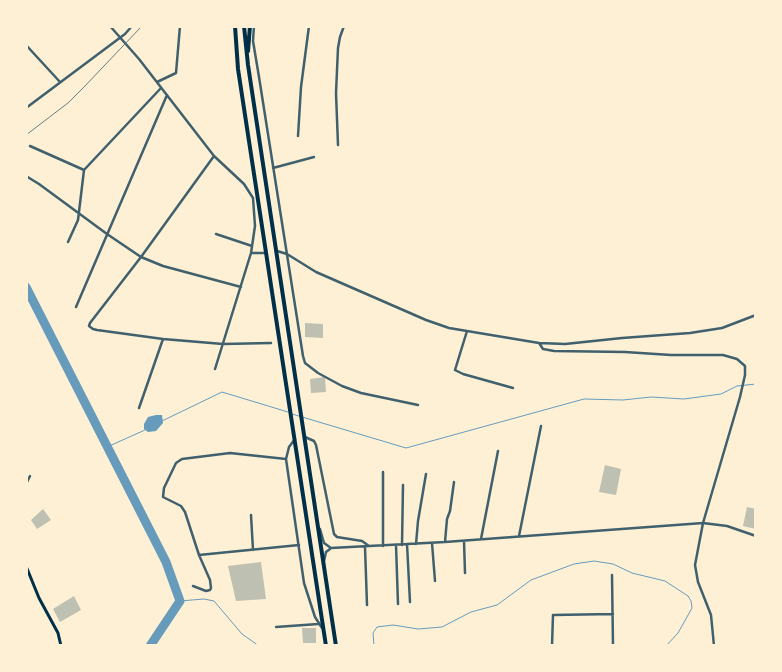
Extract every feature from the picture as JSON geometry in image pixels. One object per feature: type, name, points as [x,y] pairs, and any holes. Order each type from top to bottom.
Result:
[{"type":"highway","points":[[235,26],[238,69],[326,646]]},
{"type":"highway","points":[[244,26],[248,65],[336,646]]},
{"type":"highway","points":[[248,65],[250,26]]},
{"type":"main road","points":[[26,566],[58,633],[62,646]]},
{"type":"street","points":[[110,26],[162,88],[214,156],[244,184],[253,198],[256,226],[251,252],[215,369]]},
{"type":"street","points":[[26,108],[125,34],[132,26]]},
{"type":"street","points":[[157,82],[176,73],[180,26]]},
{"type":"street","points":[[254,26],[253,41],[305,363],[318,373],[355,391],[418,404]]},
{"type":"street","points":[[298,136],[301,87],[309,26]]},
{"type":"street","points":[[338,145],[336,93],[340,37],[344,26]]},
{"type":"street","points":[[26,45],[60,82]]},
{"type":"street","points":[[68,242],[79,214],[84,170],[162,88]]},
{"type":"street","points":[[76,307],[166,95]]},
{"type":"street","points":[[30,146],[84,170]]},
{"type":"street","points":[[214,156],[141,258],[90,323],[90,328],[163,339],[223,344],[271,343]]},
{"type":"street","points":[[273,168],[314,157]]},
{"type":"street","points":[[26,176],[40,184],[141,258],[163,266],[241,287]]},
{"type":"street","points":[[216,234],[252,246]]},
{"type":"street","points":[[277,251],[287,254],[316,272],[433,322],[467,331],[539,343],[565,344],[690,333],[722,328],[756,316]]},
{"type":"street","points":[[251,252],[266,253]]},
{"type":"street","points":[[467,331],[455,370],[513,388]]},
{"type":"street","points":[[139,408],[163,339]]},
{"type":"street","points":[[539,343],[543,349],[554,351],[616,351],[671,355],[730,356],[742,362],[745,375],[740,397],[704,523],[695,565],[698,582],[711,615],[714,646]]},
{"type":"street","points":[[519,536],[541,426]]},
{"type":"street","points":[[305,438],[314,441],[316,445],[334,534],[337,537],[362,541],[370,546]]},
{"type":"street","points":[[295,439],[289,447],[286,459],[304,583],[318,624],[324,632]]},
{"type":"street","points":[[481,539],[498,451]]},
{"type":"street","points":[[193,586],[206,591],[211,588],[210,580],[199,555],[185,512],[181,506],[163,497],[164,488],[178,460],[230,453],[286,459]]},
{"type":"street","points":[[383,546],[384,472]]},
{"type":"street","points":[[416,544],[426,474]]},
{"type":"street","points":[[26,484],[30,476]]},
{"type":"street","points":[[445,542],[454,482]]},
{"type":"street","points":[[402,544],[403,485]]},
{"type":"street","points":[[251,515],[253,550]]},
{"type":"street","points":[[318,523],[324,543],[331,548]]},
{"type":"street","points":[[324,562],[326,552],[331,548],[432,543],[704,523],[728,526],[756,536]]},
{"type":"street","points":[[464,540],[465,573]]},
{"type":"street","points":[[432,543],[435,580]]},
{"type":"street","points":[[407,544],[410,602]]},
{"type":"street","points":[[199,555],[299,545]]},
{"type":"street","points":[[396,545],[398,604]]},
{"type":"street","points":[[365,547],[367,604]]},
{"type":"street","points":[[612,575],[613,646]]},
{"type":"street","points":[[552,646],[553,615],[613,614]]},
{"type":"street","points":[[276,627],[318,624]]},
{"type":"water","points":[[162,415],[163,423],[156,431],[148,432],[144,429],[144,424],[148,417]]},
{"type":"building","points":[[305,323],[323,324],[323,338],[305,337]]},
{"type":"building","points":[[325,377],[326,392],[311,393],[310,379]]},
{"type":"building","points":[[605,465],[621,469],[616,495],[599,492]]},
{"type":"building","points":[[747,507],[756,509],[756,529],[743,526]]},
{"type":"building","points":[[43,509],[51,520],[37,529],[31,520]]},
{"type":"building","points":[[261,562],[266,599],[236,601],[228,566]]},
{"type":"building","points":[[74,596],[81,610],[60,622],[53,609]]},
{"type":"building","points":[[302,628],[316,628],[316,643],[303,643]]},
{"type":"waterway","points":[[26,287],[166,562],[180,601],[150,646]]},
{"type":"waterway","points":[[292,414],[406,448],[584,399],[623,400],[651,397],[684,399],[721,394],[737,386],[756,384]]},
{"type":"waterway","points":[[162,421],[222,392],[288,412]]},
{"type":"waterway","points":[[107,447],[145,430]]},
{"type":"waterway","points":[[374,646],[373,633],[377,627],[393,625],[418,629],[442,627],[471,612],[497,605],[531,580],[574,564],[594,561],[613,564],[632,573],[665,581],[688,596],[692,608],[678,633],[666,646]]},
{"type":"waterway","points":[[180,601],[204,599],[214,601],[242,634],[259,646]]},
{"type":"tram line","points":[[26,135],[68,103],[142,26]]}]
